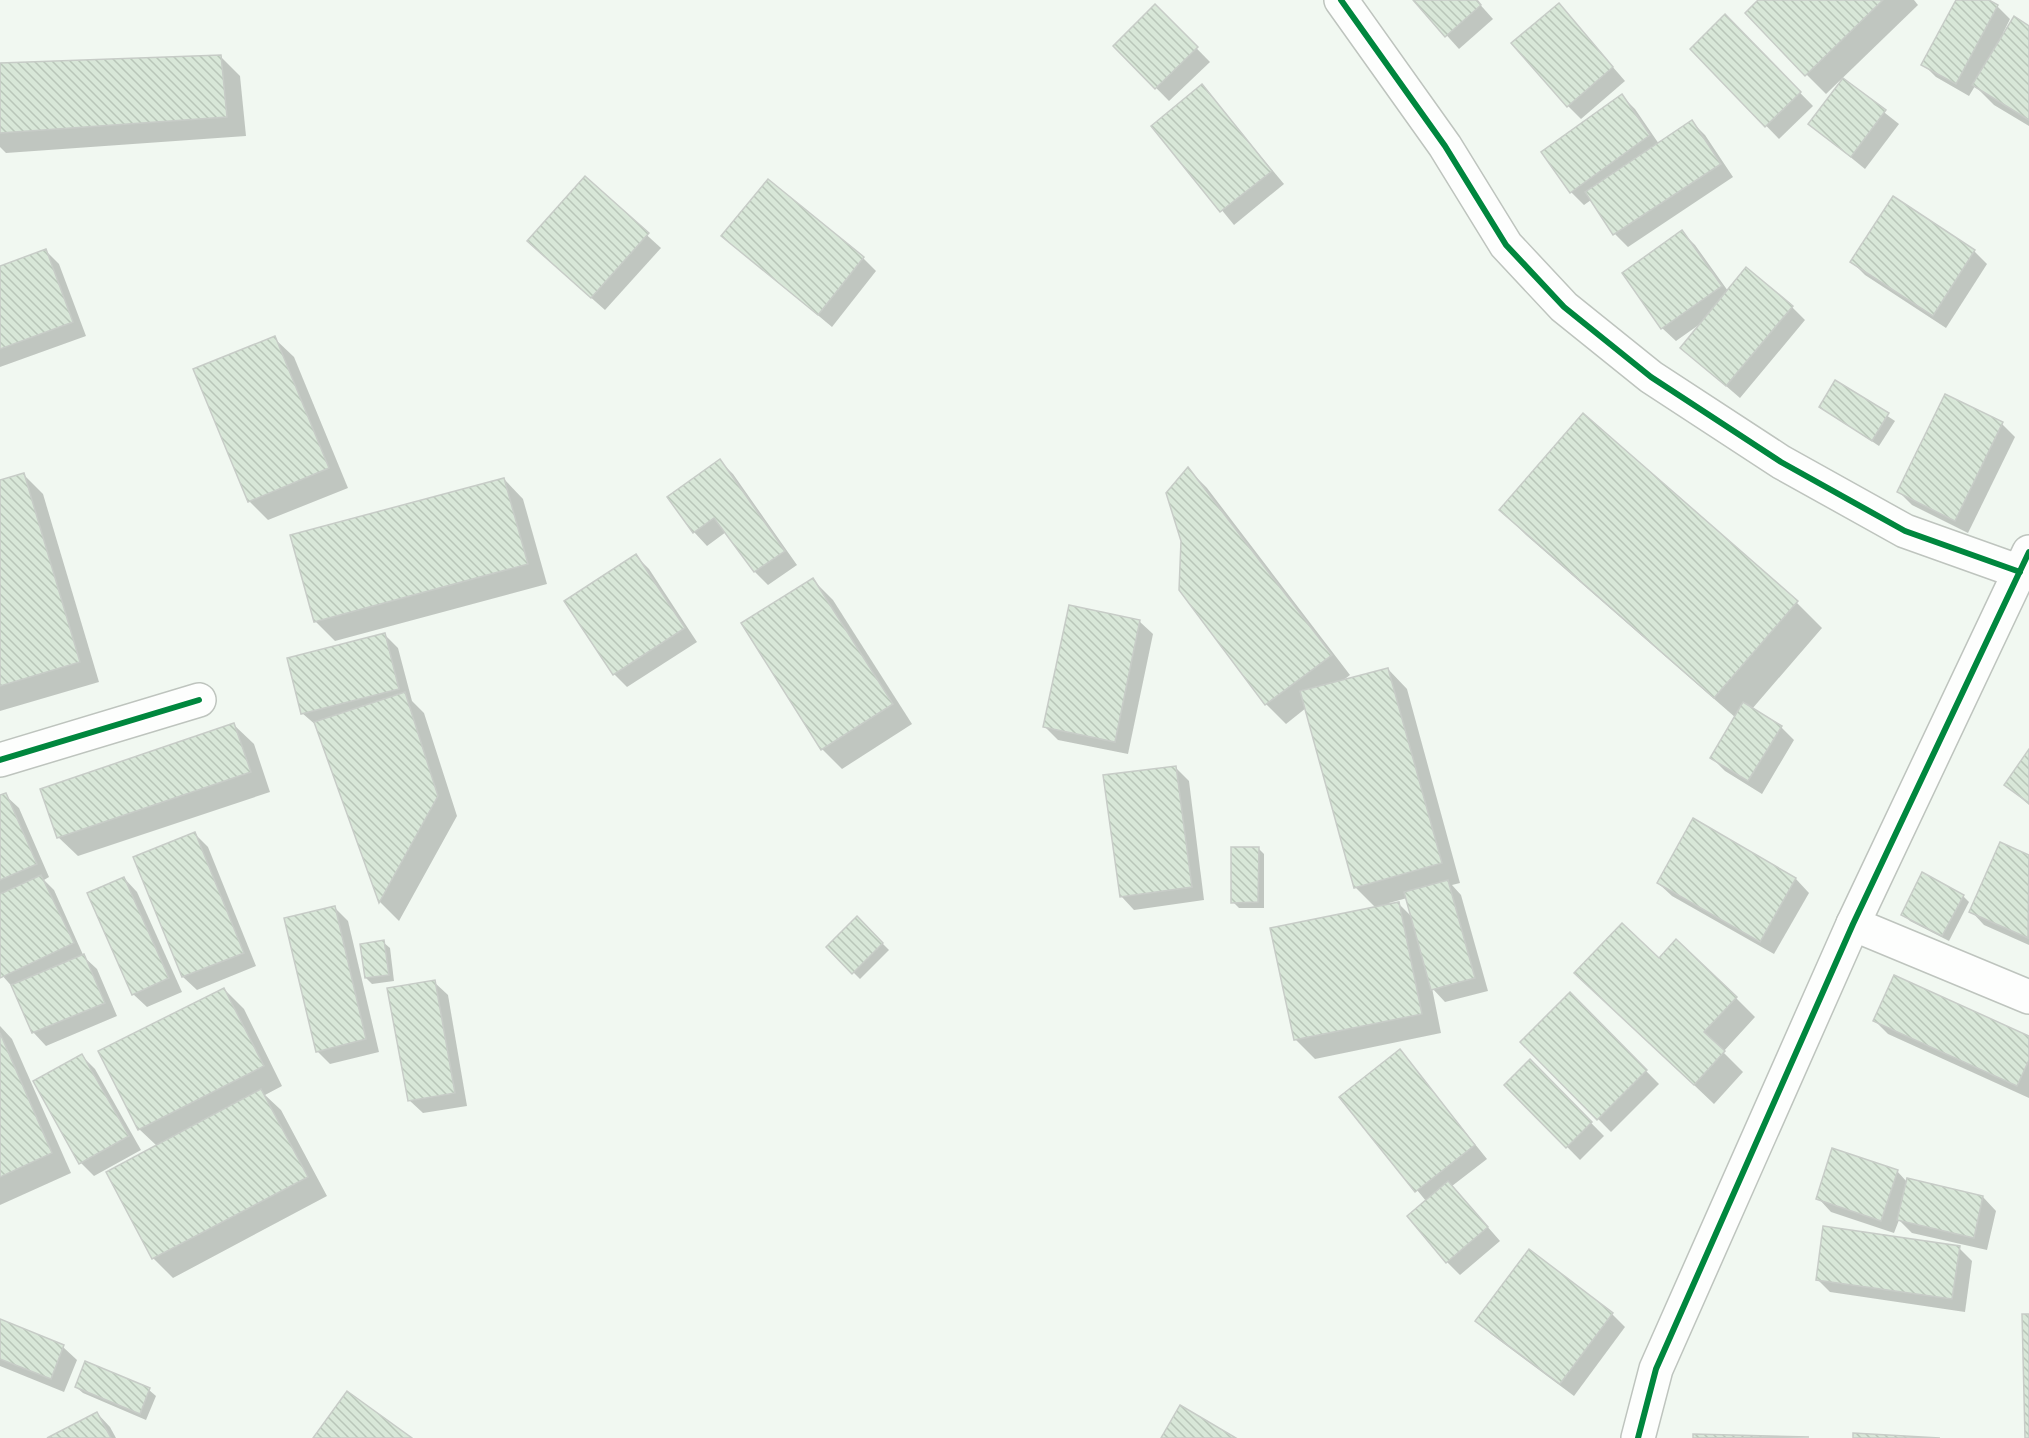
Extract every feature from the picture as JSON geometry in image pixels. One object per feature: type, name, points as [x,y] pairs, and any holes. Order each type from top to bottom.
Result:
[{"type":"street","points":[[1341,0],[1445,146],[1506,245],[1564,308],[1651,377],[1781,462],[1905,531],[2025,562],[1853,924],[1656,1370],[1638,1438]]},
{"type":"street","points":[[0,760],[199,700]]},
{"type":"street","points":[[1853,924],[2029,997]]},
{"type":"building","points":[[1413,0],[1477,0],[1481,5],[1445,37]]},
{"type":"building","points":[[1758,0],[1883,0],[1805,76],[1745,13]]},
{"type":"building","points":[[1956,0],[1989,0],[1998,5],[1956,84],[1921,65]]},
{"type":"building","points":[[1559,3],[1613,67],[1567,107],[1511,43]]},
{"type":"building","points":[[1155,4],[1198,47],[1155,89],[1113,46]]},
{"type":"building","points":[[1725,14],[1801,92],[1765,127],[1690,49]]},
{"type":"building","points":[[2014,16],[2029,26],[2029,120],[1972,85]]},
{"type":"building","points":[[221,55],[227,117],[0,133],[0,63]]},
{"type":"building","points":[[1843,78],[1886,110],[1851,157],[1808,124]]},
{"type":"building","points":[[1202,84],[1272,171],[1220,212],[1151,126]]},
{"type":"building","points":[[1622,94],[1650,135],[1570,193],[1541,152]]},
{"type":"building","points":[[1692,120],[1721,164],[1613,235],[1585,192]]},
{"type":"building","points":[[585,176],[649,233],[591,298],[527,241]]},
{"type":"building","points":[[768,179],[864,257],[818,315],[721,236]]},
{"type":"building","points":[[1893,196],[1975,250],[1933,316],[1850,262]]},
{"type":"building","points":[[1682,230],[1722,286],[1661,329],[1622,273]]},
{"type":"building","points":[[46,249],[73,322],[0,349],[0,266]]},
{"type":"building","points":[[1746,267],[1793,306],[1726,386],[1680,348]]},
{"type":"building","points":[[275,336],[329,468],[248,502],[193,369]]},
{"type":"building","points":[[1835,380],[1889,413],[1872,441],[1819,407]]},
{"type":"building","points":[[1945,394],[2003,422],[1955,521],[1897,492]]},
{"type":"building","points":[[1583,413],[1798,601],[1714,698],[1499,510]]},
{"type":"building","points":[[720,459],[785,551],[754,572],[714,518],[693,533],[667,497]]},
{"type":"building","points":[[1188,467],[1332,655],[1265,705],[1179,590],[1181,541],[1166,493]]},
{"type":"building","points":[[24,473],[80,662],[0,686],[0,480]]},
{"type":"building","points":[[504,478],[528,564],[314,622],[290,535]]},
{"type":"building","points":[[636,554],[685,628],[613,675],[564,601]]},
{"type":"building","points":[[813,578],[893,704],[821,750],[741,623]]},
{"type":"building","points":[[1069,605],[1140,620],[1115,742],[1043,727]]},
{"type":"building","points":[[385,633],[399,689],[301,714],[287,658]]},
{"type":"building","points":[[1388,668],[1442,863],[1354,888],[1300,691]]},
{"type":"building","points":[[405,692],[438,796],[379,903],[314,722]]},
{"type":"building","points":[[1743,702],[1782,726],[1748,781],[1710,758]]},
{"type":"building","points":[[234,723],[251,772],[57,838],[40,789]]},
{"type":"building","points":[[2029,749],[2029,803],[2004,785]]},
{"type":"building","points":[[1176,766],[1192,887],[1120,897],[1103,775]]},
{"type":"building","points":[[6,793],[37,864],[0,880],[0,795]]},
{"type":"building","points":[[1693,818],[1796,878],[1760,942],[1657,883]]},
{"type":"building","points":[[195,832],[244,953],[182,977],[133,857]]},
{"type":"building","points":[[2000,842],[2029,855],[2028,938],[1969,912]]},
{"type":"building","points":[[1231,847],[1259,847],[1258,902],[1231,903]]},
{"type":"building","points":[[1922,872],[1964,895],[1942,936],[1901,915]]},
{"type":"building","points":[[41,875],[74,943],[0,978],[0,894]]},
{"type":"building","points":[[124,877],[169,978],[132,995],[87,893]]},
{"type":"building","points":[[1448,880],[1475,978],[1431,990],[1404,892]]},
{"type":"building","points":[[1399,902],[1422,1014],[1294,1040],[1270,928]]},
{"type":"building","points":[[335,906],[366,1039],[316,1052],[284,918]]},
{"type":"building","points":[[857,916],[883,943],[852,974],[826,947]]},
{"type":"building","points":[[1622,923],[1659,958],[1676,939],[1737,997],[1704,1032],[1725,1051],[1694,1085],[1574,973]]},
{"type":"building","points":[[384,940],[389,975],[365,978],[360,944]]},
{"type":"building","points":[[84,954],[105,1003],[32,1033],[11,985]]},
{"type":"building","points":[[1894,975],[2029,1036],[2029,1060],[2017,1086],[1873,1021]]},
{"type":"building","points":[[435,980],[455,1093],[408,1101],[387,988]]},
{"type":"building","points":[[224,988],[264,1066],[138,1130],[98,1051]]},
{"type":"building","points":[[1570,992],[1647,1070],[1597,1120],[1520,1042]]},
{"type":"building","points":[[0,1033],[52,1153],[0,1177]]},
{"type":"building","points":[[1400,1049],[1475,1145],[1415,1192],[1339,1097]]},
{"type":"building","points":[[82,1054],[129,1136],[79,1164],[33,1081]]},
{"type":"building","points":[[1530,1059],[1592,1122],[1566,1148],[1504,1085]]},
{"type":"building","points":[[261,1089],[308,1177],[152,1259],[106,1172]]},
{"type":"building","points":[[1832,1148],[1898,1170],[1881,1221],[1816,1199]]},
{"type":"building","points":[[1907,1178],[1983,1196],[1974,1238],[1897,1220]]},
{"type":"building","points":[[1448,1181],[1488,1227],[1446,1263],[1407,1216]]},
{"type":"building","points":[[1823,1226],[1960,1246],[1952,1299],[1816,1280]]},
{"type":"building","points":[[1529,1249],[1613,1313],[1560,1384],[1475,1321]]},
{"type":"building","points":[[2022,1314],[2029,1314],[2029,1438],[2025,1438]]},
{"type":"building","points":[[0,1319],[64,1345],[51,1379],[0,1359]]},
{"type":"building","points":[[85,1361],[150,1388],[140,1414],[75,1387]]},
{"type":"building","points":[[347,1391],[412,1438],[313,1438]]},
{"type":"building","points":[[1180,1405],[1236,1438],[1161,1438]]},
{"type":"building","points":[[97,1412],[111,1438],[47,1438]]},
{"type":"building","points":[[1853,1433],[1940,1438],[1853,1438]]},
{"type":"building","points":[[1693,1434],[1809,1437],[1693,1438]]},
{"type":"cycle path","points":[[1341,0],[1445,146],[1506,245],[1564,307],[1651,377],[1781,462],[1905,531],[2020,572]]},
{"type":"cycle path","points":[[1638,1438],[1656,1369],[1853,924],[2029,552]]},
{"type":"cycle path","points":[[0,760],[199,700]]}]
